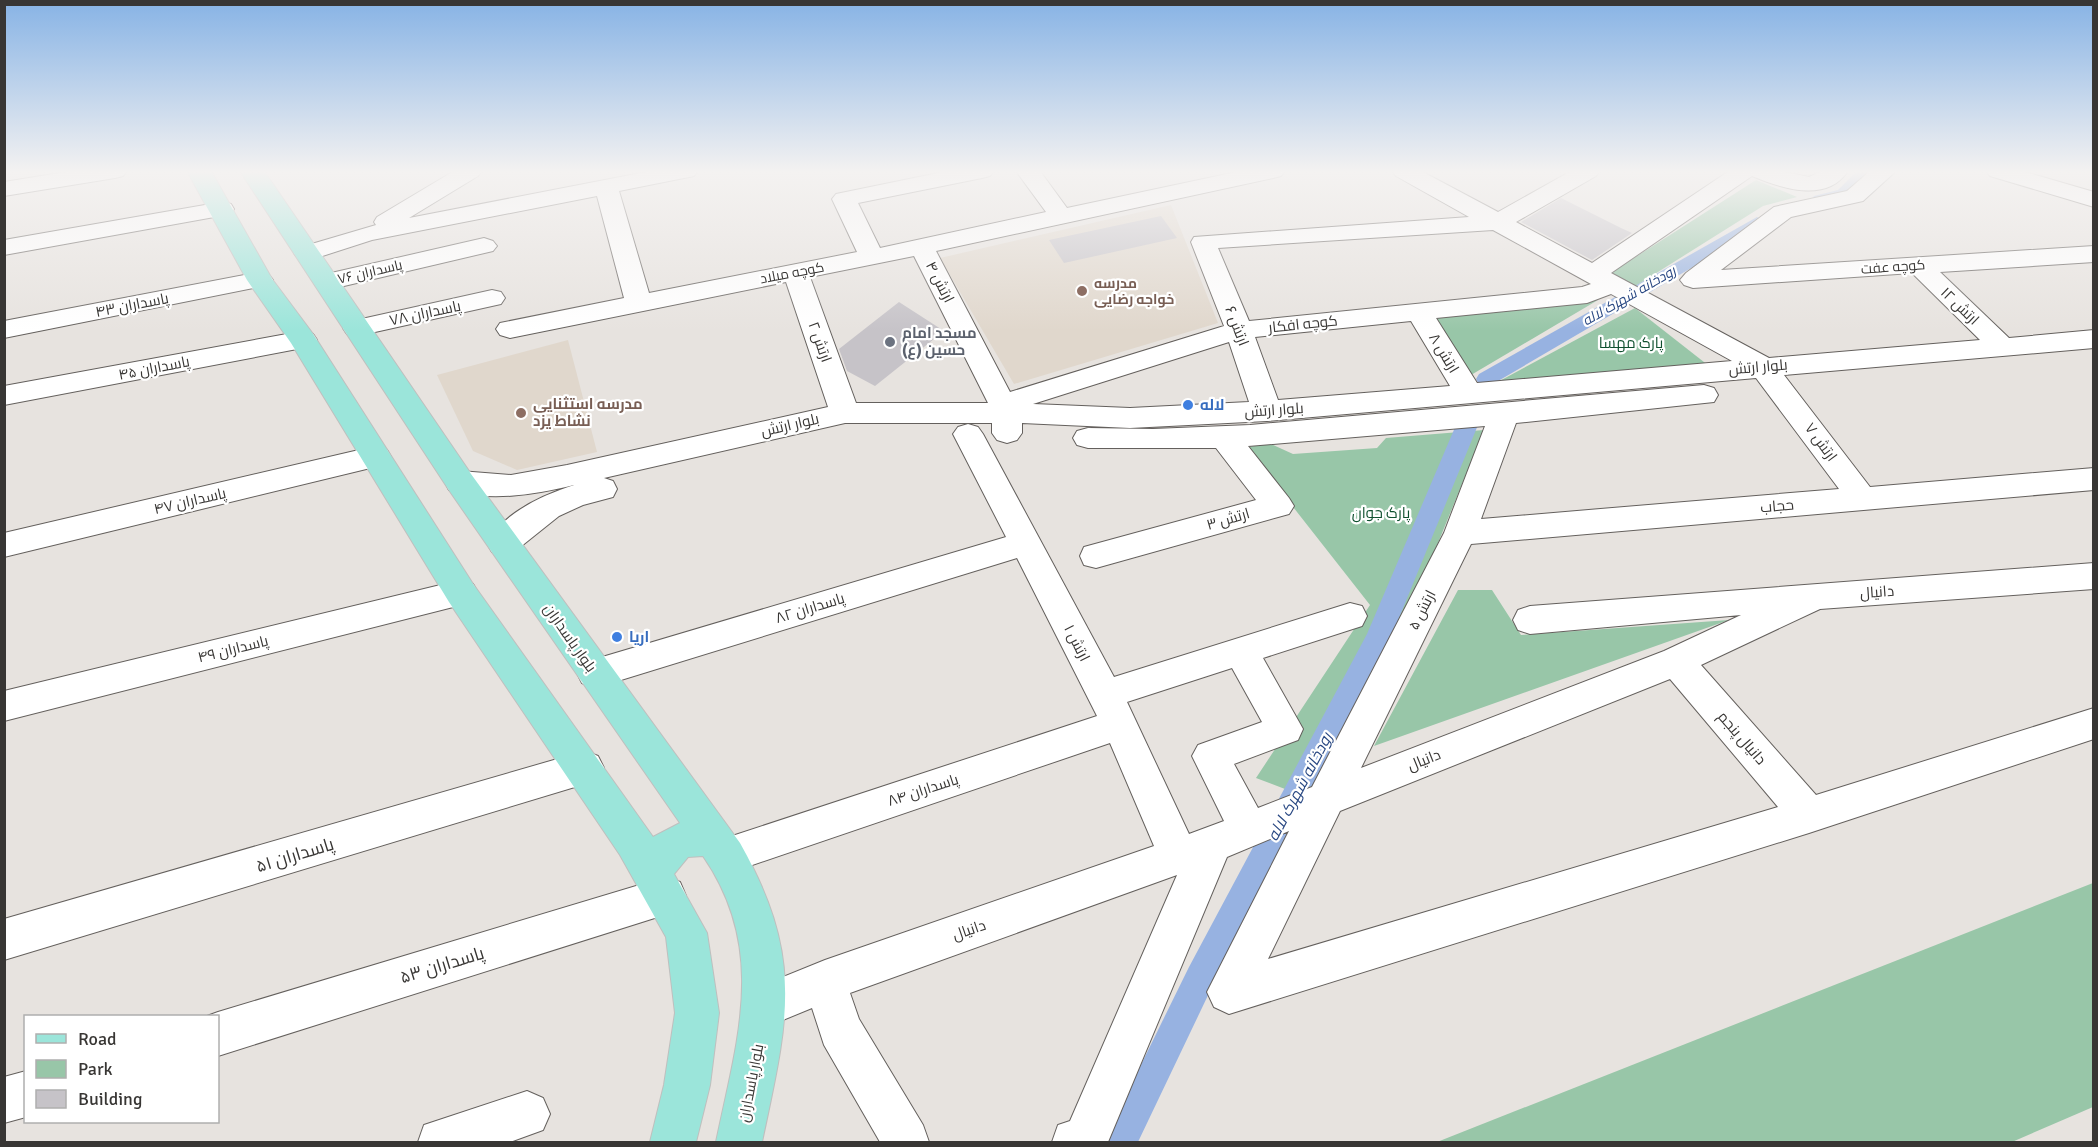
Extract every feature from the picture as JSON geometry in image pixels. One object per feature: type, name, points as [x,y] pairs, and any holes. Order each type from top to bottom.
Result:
[{"type":"main road","points":[[230,225],[260,280],[303,340],[461,593],[585,768],[634,842],[686,933],[697,1013],[687,1085],[673,1138]]},
{"type":"main road","name":"بلوار پاسداران","points":[[288,225],[460,482],[741,882],[762,952],[766,1005],[739,1143]]},
{"type":"main road","points":[[634,842],[652,843],[670,837],[684,824],[709,834]]},
{"type":"main road","points":[[660,886],[659,858],[674,843],[692,836],[709,834]]},
{"type":"street","points":[[4,248],[135,225]]},
{"type":"street","points":[[367,234],[382,225]]},
{"type":"street","points":[[307,253],[367,234],[415,225]]},
{"type":"street","points":[[617,225],[639,303]]},
{"type":"street","points":[[856,225],[872,257]]},
{"type":"street","name":"کوچه میلاد","points":[[510,329],[1026,225]]},
{"type":"street","name":"ارتش ۶","points":[[1267,411],[1239,330],[1203,242],[1461,225]]},
{"type":"street","points":[[1503,225],[1623,290],[1771,376]]},
{"type":"street","points":[[1623,290],[1690,225]]},
{"type":"street","points":[[1623,290],[1693,280],[1767,225]]},
{"type":"street","name":"پاسداران ۷۶","points":[[327,282],[484,246]]},
{"type":"street","name":"ارتش ۴","points":[[922,247],[1007,423]]},
{"type":"street","name":"کوچه عفت","points":[[1693,280],[2094,254]]},
{"type":"street","name":"ارتش ۱۲","points":[[1918,265],[2002,346]]},
{"type":"street","name":"ارتش ۲","points":[[795,272],[845,413]]},
{"type":"street","name":"پاسداران ۴۳","points":[[4,330],[260,280]]},
{"type":"street","name":"کوچه افکار","points":[[1007,423],[1021,398],[1239,330],[1623,290]]},
{"type":"street","name":"پاسداران ۷۸","points":[[357,328],[492,298]]},
{"type":"street","name":"ارتش ۸","points":[[1419,312],[1470,395]]},
{"type":"street","name":"پاسداران ۴۵","points":[[4,396],[303,340]]},
{"type":"street","name":"بلوار ارتش","points":[[460,482],[512,486],[567,476],[845,413],[1007,423],[1132,441],[1225,438],[1504,416],[1771,376],[2002,346],[2089,349]]},
{"type":"street","name":"بلوار ارتش","points":[[503,543],[534,515],[569,496],[849,433],[968,434],[1007,423],[1267,411],[1470,395],[1771,376],[2089,349]]},
{"type":"street","name":"ارتش ۷","points":[[1771,376],[1862,498]]},
{"type":"street","name":"ارتش ۵","points":[[1257,826],[1460,533],[1504,416]]},
{"type":"street","name":"ارتش ۱","points":[[968,434],[1112,710],[1257,826]]},
{"type":"street","name":"ارتش ۳","points":[[1096,556],[1278,506],[1225,438]]},
{"type":"street","name":"پاسداران ۴۷","points":[[4,545],[376,457]]},
{"type":"street","name":"حجاب","points":[[1460,533],[2094,478]]},
{"type":"street","name":"پاسداران ۸۲","points":[[595,673],[1026,543]]},
{"type":"street","name":"دانیال","points":[[766,1005],[825,981],[1257,826],[1676,661],[1815,596],[2094,576]]},
{"type":"street","name":"پاسداران ۴۹","points":[[4,706],[461,593]]},
{"type":"street","points":[[1530,620],[1815,596]]},
{"type":"street","name":"پاسداران ۸۴","points":[[709,834],[1112,710],[1240,652],[1350,616]]},
{"type":"street","points":[[1240,652],[1285,729],[1211,756],[1257,826],[1229,992],[1809,814],[2094,723]]},
{"type":"street","name":"دانیال پنجم","points":[[1676,661],[1809,814]]},
{"type":"street","name":"پاسداران ۵۱","points":[[4,940],[585,768]]},
{"type":"street","points":[[1075,1143],[1086,1138],[1257,826]]},
{"type":"street","name":"پاسداران ۵۳","points":[[219,1034],[660,886]]},
{"type":"street","points":[[825,981],[840,1029],[906,1143]]},
{"type":"street","points":[[4,1100],[24,1095]]},
{"type":"street","points":[[441,1143],[527,1114]]},
{"type":"shaded area","name":"مدرسه خواجه رضایی","points":[[1086,225],[1179,225],[1218,323],[1014,384],[940,258]]},
{"type":"shaded area","name":"مدرسه استثنایی نشاط یزد","points":[[568,340],[597,452],[517,470],[473,451],[437,375]]},
{"type":"green space","points":[[1686,225],[1733,225],[1634,287],[1609,274]]},
{"type":"green space","points":[[1598,300],[1471,375],[1433,317]]},
{"type":"green space","name":"پارک مهسا","points":[[1635,308],[1709,366],[1494,384]]},
{"type":"green space","name":"پارک جوان","points":[[1484,430],[1403,629],[1318,778],[1285,789],[1256,778],[1370,605],[1246,447],[1271,444],[1293,454],[1377,448],[1386,438]]},
{"type":"green space","points":[[1458,590],[1492,590],[1521,635],[1729,620],[1374,746]]},
{"type":"green space","points":[[2093,883],[2093,1107],[2012,1142],[1437,1142]]},
{"type":"building","points":[[1121,225],[1167,225],[1177,238],[1064,263],[1049,240]]},
{"type":"building","points":[[1526,225],[1615,225],[1632,233],[1592,260]]},
{"type":"building","name":"مسجد امام حسین (ع)","points":[[899,302],[944,331],[875,386],[847,371],[839,349]]},
{"type":"waterway","name":"رودخانه شهرک لاله","points":[[1486,379],[1753,225]]},
{"type":"waterway","name":"رودخانه شهرک لاله","points":[[1120,1142],[1200,978],[1379,635],[1467,425]]},
{"type":"place","name":"مدرسه خواجه رضایی","points":[[1082,291]]},
{"type":"place","name":"مسجد امام حسین (ع)","points":[[890,342]]},
{"type":"place","name":"لاله","points":[[1188,405]]},
{"type":"place","name":"مدرسه استثنایی نشاط یزد","points":[[521,413]]},
{"type":"place","name":"اریا","points":[[617,637]]}]
